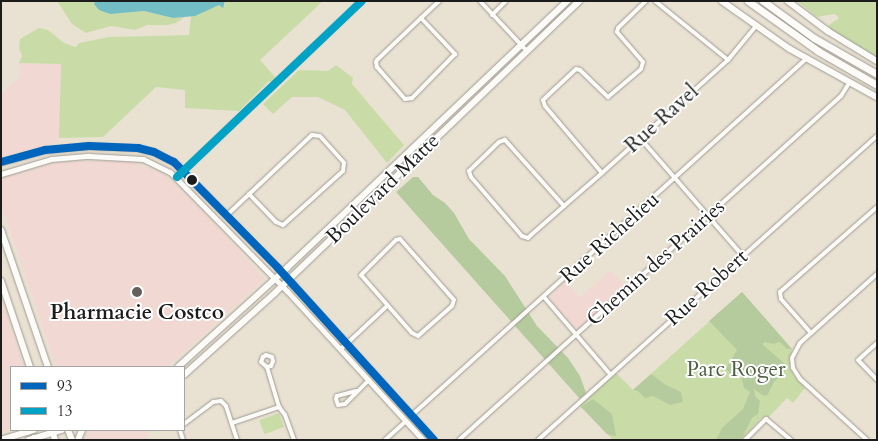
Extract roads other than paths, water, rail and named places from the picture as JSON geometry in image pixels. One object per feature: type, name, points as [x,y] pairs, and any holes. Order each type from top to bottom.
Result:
[{"type":"highway","points":[[748,1],[818,52],[877,85]]},
{"type":"highway","points":[[764,1],[814,38],[877,72]]},
{"type":"main road","name":"Boulevard Matte","points":[[179,366],[282,273],[567,1]]},
{"type":"main road","name":"Boulevard Matte","points":[[185,374],[282,286],[580,1]]},
{"type":"main road","points":[[722,1],[756,26],[806,58],[877,97]]},
{"type":"main road","points":[[788,1],[828,31],[877,61]]},
{"type":"main road","points":[[1,230],[48,366]]},
{"type":"main road","points":[[1,282],[30,366]]},
{"type":"main road","points":[[1,440],[27,431]]},
{"type":"main road","points":[[33,439],[52,431],[55,440]]},
{"type":"street","points":[[177,177],[362,1]]},
{"type":"street","points":[[421,18],[453,50],[454,56],[412,98],[405,99],[377,67],[376,62],[421,18],[439,1]]},
{"type":"street","points":[[480,1],[527,51]]},
{"type":"street","points":[[492,15],[506,1]]},
{"type":"street","points":[[602,172],[545,106],[543,100],[576,70],[582,72],[608,97],[641,69],[643,62],[616,32],[646,1]]},
{"type":"street","points":[[656,1],[728,60]]},
{"type":"street","name":"Rue Ravel","points":[[564,206],[506,140],[500,141],[469,171],[470,177],[525,238],[530,237],[728,60],[756,26]]},
{"type":"street","name":"Rue Richelieu","points":[[412,415],[676,179],[806,58]]},
{"type":"street","name":"Chemin des Prairies","points":[[458,440],[841,96],[849,83]]},
{"type":"street","points":[[227,215],[249,194],[312,135],[322,138],[344,163],[343,171],[283,225],[276,222],[249,194]]},
{"type":"street","name":"Rue Robert","points":[[538,440],[877,136]]},
{"type":"street","points":[[640,138],[743,256]]},
{"type":"street","points":[[1,162],[50,149],[116,146],[154,152],[170,160],[184,170],[282,273],[434,440]]},
{"type":"street","points":[[1,174],[50,159],[100,156],[143,159],[160,166],[177,177],[282,286],[423,440]]},
{"type":"street","points":[[811,333],[781,299],[780,292],[877,208]]},
{"type":"street","points":[[400,238],[452,297],[454,303],[418,336],[412,333],[387,306],[361,275],[400,238]]},
{"type":"street","points":[[867,440],[796,374],[792,361],[794,351],[811,333],[877,274]]},
{"type":"street","points":[[544,297],[610,374]]},
{"type":"street","points":[[341,349],[387,306]]},
{"type":"street","points":[[877,342],[858,360],[877,380]]},
{"type":"street","points":[[267,367],[279,407],[285,415],[294,440]]},
{"type":"street","points":[[356,391],[336,396],[338,405],[345,404],[369,380]]},
{"type":"street","points":[[185,423],[213,402],[220,400],[225,404],[237,440]]},
{"type":"street","points":[[232,423],[279,407]]},
{"type":"street","points":[[745,440],[766,419],[791,440]]},
{"type":"street","points":[[385,440],[406,421]]},
{"type":"water","points":[[95,1],[225,1],[223,8],[219,5],[195,16],[173,18],[144,11],[110,14],[99,10],[94,4]]},
{"type":"place","name":"Pharmacie Costco","points":[[137,292]]},
{"type":"park label","name":"Parc Roger","points":[[736,370]]}]
